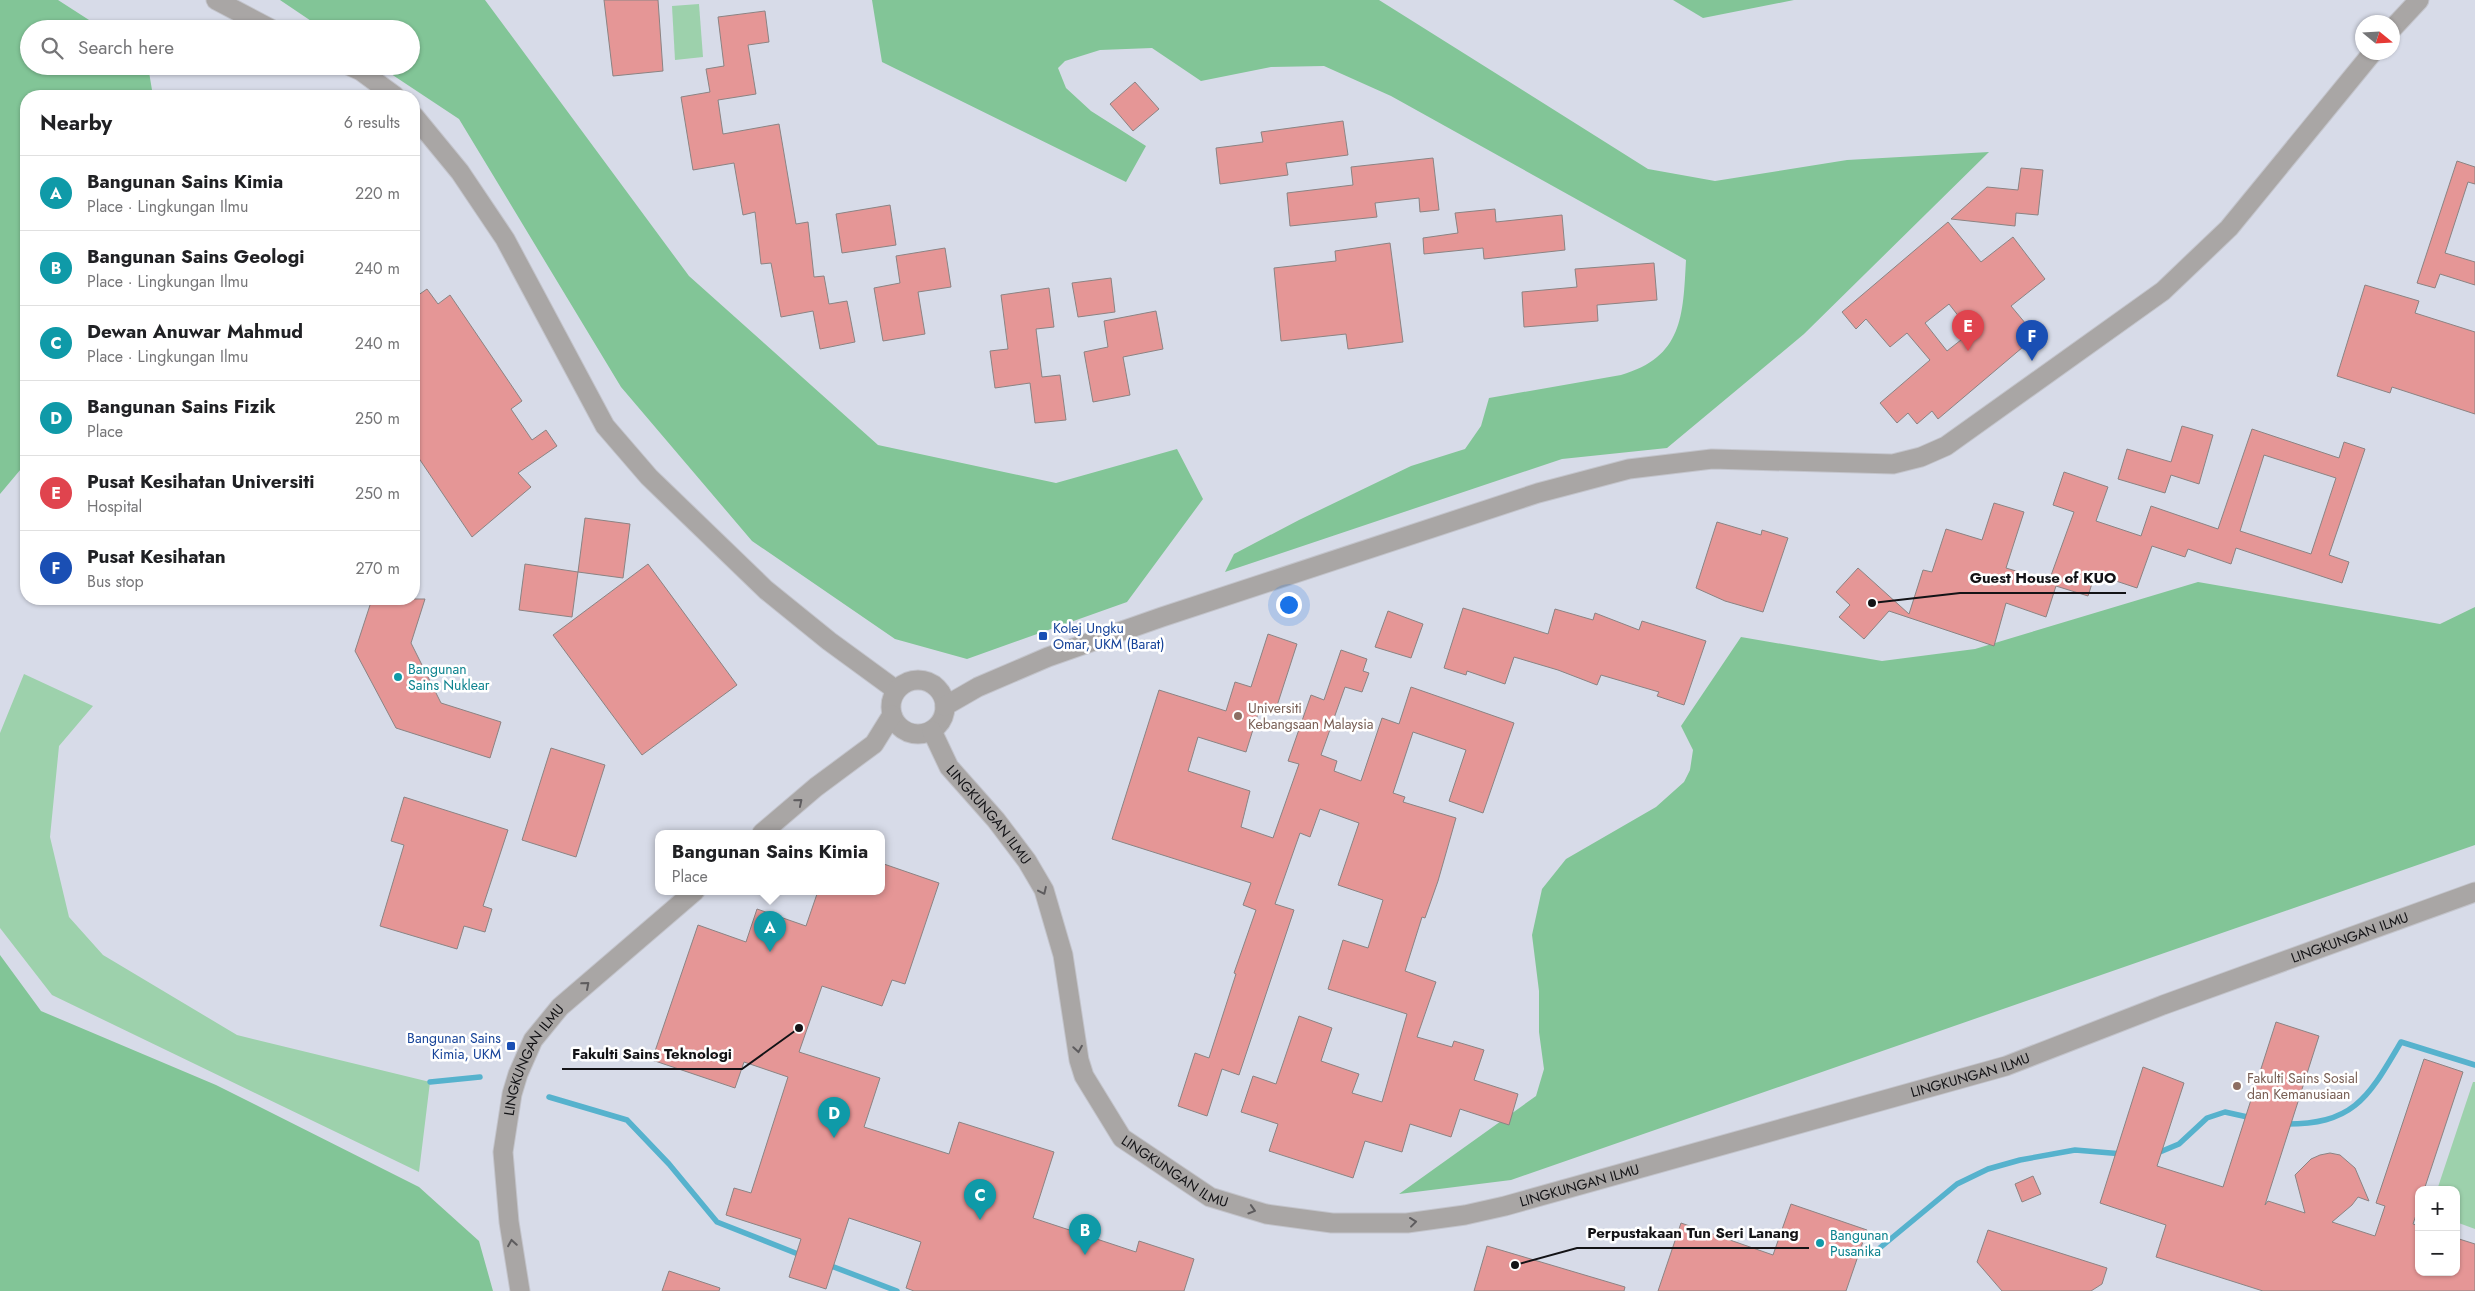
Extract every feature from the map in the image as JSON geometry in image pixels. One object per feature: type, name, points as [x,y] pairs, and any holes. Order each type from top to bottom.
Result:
[{"type":"street","points":[[216,0],[254,20]]},
{"type":"street","points":[[2400,20],[2418,0]]},
{"type":"street","points":[[945,706],[978,687],[1055,654],[1538,493],[1629,469],[1712,459],[1893,464],[1921,457],[1946,446],[2163,291],[2229,228],[2366,60]]},
{"type":"street","points":[[366,75],[387,90]]},
{"type":"street","points":[[420,123],[460,172],[505,239],[605,426],[649,477],[766,590],[829,641],[896,690]]},
{"type":"street","points":[[912,680],[922,680],[938,689],[943,696],[945,706],[942,720],[932,731],[924,734],[908,733],[895,723],[892,715],[892,699],[896,690],[912,680]]},
{"type":"street","points":[[766,830],[816,787],[874,744],[892,715]]},
{"type":"street","name":"LINGKUNGAN ILMU","points":[[932,731],[949,767],[996,820],[1027,861],[1044,890],[1063,955],[1079,1060],[1084,1076],[1122,1138],[1210,1197],[1266,1214],[1332,1223],[1406,1223],[1473,1213],[1641,1169],[1997,1068],[2172,1001],[2475,892]]},
{"type":"street","name":"LINGKUNGAN ILMU","points":[[520,1291],[509,1222],[503,1152],[512,1094],[518,1074],[533,1040],[560,1007],[690,895]]},
{"type":"shaded area","name":"Universiti Kebangsaan Malaysia","points":[[0,0],[2475,0],[2475,1291],[0,1291]]},
{"type":"green space","points":[[0,0],[58,0],[89,20],[20,20],[20,75],[150,75],[152,90],[20,90],[20,470],[0,494]]},
{"type":"green space","points":[[280,0],[485,0],[689,276],[878,445],[1056,483],[1177,449],[1203,499],[1127,602],[967,659],[895,639],[752,541],[621,387],[459,119],[420,93],[420,90],[415,90],[393,75],[420,75],[420,20],[310,20]]},
{"type":"green space","points":[[872,0],[1379,0],[1648,169],[1715,181],[1847,160],[1989,152],[1804,334],[1667,448],[1562,459],[1225,572],[1234,554],[1299,520],[1411,466],[1465,449],[1481,426],[1489,398],[1621,375],[1641,367],[1657,357],[1676,332],[1683,299],[1686,260],[1391,96],[1324,66],[1271,67],[1201,81],[1152,48],[1100,50],[1065,61],[1058,68],[1066,88],[1091,111],[1146,146],[1126,182],[882,62]]},
{"type":"green space","points":[[1673,0],[1794,0],[1703,18]]},
{"type":"green space","points":[[699,4],[703,57],[675,60],[672,6]]},
{"type":"green space","points":[[2198,582],[2440,624],[2475,607],[2475,845],[1511,1180],[1399,1194],[1536,1096],[1544,1069],[1539,1032],[1539,991],[1532,935],[1542,889],[1566,859],[1656,807],[1684,782],[1690,770],[1693,750],[1681,726],[1741,637],[1882,661],[1975,649]]},
{"type":"green space","points":[[24,674],[93,706],[59,746],[50,837],[69,917],[103,955],[237,1035],[430,1082],[419,1172],[52,995],[0,928],[0,733]]},
{"type":"green space","points":[[0,955],[41,1011],[216,1085],[419,1187],[479,1241],[493,1291],[0,1291]]},
{"type":"green space","points":[[2473,1082],[2475,1082],[2475,1229],[2460,1223],[2460,1186],[2438,1186]]},
{"type":"building","points":[[604,0],[658,0],[663,71],[613,76]]},
{"type":"building","points":[[765,11],[769,42],[748,45],[756,94],[718,100],[723,134],[779,124],[796,224],[808,222],[814,277],[824,276],[829,304],[847,301],[855,342],[820,349],[813,311],[781,317],[771,263],[761,264],[755,212],[743,215],[734,163],[693,170],[681,97],[710,92],[706,69],[724,66],[718,17]]},
{"type":"building","points":[[1135,82],[1159,109],[1133,131],[1110,104]]},
{"type":"building","points":[[1343,121],[1348,155],[1286,163],[1288,175],[1220,184],[1216,148],[1263,142],[1261,132]]},
{"type":"building","points":[[1433,158],[1439,210],[1420,212],[1419,198],[1375,203],[1377,217],[1290,226],[1287,193],[1353,185],[1351,167]]},
{"type":"building","points":[[2457,161],[2475,167],[2475,184],[2468,182],[2445,253],[2475,262],[2475,285],[2440,274],[2435,288],[2417,283]]},
{"type":"building","points":[[2021,168],[2043,170],[2038,215],[2016,213],[2015,226],[1951,219],[1987,187],[2018,190]]},
{"type":"building","points":[[890,205],[896,245],[842,253],[836,214]]},
{"type":"building","points":[[1495,209],[1496,222],[1562,215],[1565,250],[1484,259],[1483,248],[1424,254],[1423,238],[1458,233],[1455,213]]},
{"type":"building","points":[[1948,222],[1981,262],[2013,237],[2045,279],[2011,306],[2036,336],[1938,419],[1932,411],[1917,424],[1908,413],[1897,423],[1880,403],[1930,360],[1907,333],[1890,347],[1866,319],[1856,329],[1842,312]],"holes":[[[1949,304],[1971,332],[1947,351],[1925,323]]]},
{"type":"building","points":[[1390,243],[1403,342],[1348,349],[1346,334],[1281,341],[1274,268],[1336,261],[1335,251]]},
{"type":"building","points":[[945,248],[951,287],[918,292],[925,334],[883,341],[874,288],[900,283],[896,256]]},
{"type":"building","points":[[1654,263],[1657,300],[1597,305],[1598,321],[1524,327],[1522,292],[1577,287],[1575,269]]},
{"type":"building","points":[[1111,278],[1115,312],[1078,317],[1072,283]]},
{"type":"building","points":[[2365,285],[2419,301],[2415,313],[2475,332],[2475,414],[2392,387],[2390,393],[2337,376]]},
{"type":"building","points":[[1049,288],[1054,327],[1036,329],[1042,377],[1060,375],[1066,420],[1035,423],[1030,383],[995,388],[990,351],[1008,349],[1001,295]]},
{"type":"building","points":[[427,289],[438,304],[450,295],[522,401],[511,409],[532,440],[546,430],[557,446],[518,473],[531,487],[472,537],[420,460],[420,294]]},
{"type":"building","points":[[1156,311],[1163,349],[1123,357],[1130,395],[1093,402],[1084,352],[1108,347],[1104,321]]},
{"type":"building","points":[[2182,426],[2213,435],[2199,484],[2171,475],[2165,493],[2118,479],[2127,449],[2171,462]]},
{"type":"building","points":[[2252,429],[2339,458],[2344,442],[2365,449],[2329,555],[2349,562],[2342,583],[2236,548],[2231,564],[2188,549],[2185,557],[2152,546],[2137,588],[2095,574],[2088,596],[2056,586],[2046,617],[2006,603],[1994,646],[1889,611],[1864,639],[1839,617],[1850,605],[1836,592],[1858,568],[1909,614],[1923,570],[1932,572],[1946,529],[1982,540],[1994,503],[2024,512],[2006,568],[2049,581],[2074,512],[2053,505],[2064,472],[2108,487],[2096,521],[2141,536],[2151,506],[2218,529]],"holes":[[[2264,455],[2336,478],[2311,554],[2240,531]]]},
{"type":"building","points":[[585,518],[630,524],[623,578],[578,572]]},
{"type":"building","points":[[1717,522],[1761,535],[1762,530],[1788,538],[1763,612],[1725,601],[1696,588]]},
{"type":"building","points":[[525,564],[578,572],[572,617],[519,610]]},
{"type":"building","points":[[648,564],[737,685],[642,755],[553,635]]},
{"type":"building","name":"Bangunan Sains Nuklear","points":[[420,599],[425,599],[411,643],[441,703],[501,722],[490,758],[396,728],[355,651],[370,605],[420,605]]},
{"type":"building","points":[[1463,608],[1548,634],[1555,609],[1593,620],[1595,613],[1639,630],[1642,621],[1706,641],[1684,705],[1657,696],[1659,692],[1601,675],[1597,685],[1558,670],[1514,657],[1505,684],[1467,671],[1466,675],[1444,668]]},
{"type":"building","points":[[1388,611],[1423,624],[1411,658],[1375,647]]},
{"type":"building","points":[[1268,634],[1297,644],[1275,712],[1260,707],[1246,752],[1198,737],[1188,771],[1250,791],[1241,827],[1273,838],[1299,764],[1288,761],[1311,695],[1324,700],[1341,650],[1367,659],[1363,671],[1369,673],[1362,692],[1345,687],[1321,755],[1337,761],[1334,771],[1361,781],[1382,718],[1399,724],[1411,687],[1514,723],[1483,813],[1449,801],[1466,750],[1413,732],[1393,793],[1405,797],[1403,802],[1456,818],[1438,881],[1425,918],[1422,917],[1405,971],[1436,982],[1417,1037],[1452,1047],[1454,1041],[1484,1050],[1474,1080],[1518,1094],[1509,1125],[1460,1109],[1451,1137],[1410,1124],[1402,1152],[1365,1141],[1353,1178],[1269,1151],[1278,1124],[1241,1112],[1253,1076],[1276,1084],[1299,1016],[1332,1028],[1321,1061],[1359,1074],[1352,1093],[1382,1102],[1407,1014],[1328,989],[1343,940],[1368,948],[1383,900],[1338,885],[1359,823],[1320,809],[1310,837],[1300,833],[1275,904],[1294,910],[1239,1075],[1222,1069],[1207,1116],[1178,1106],[1195,1053],[1209,1058],[1236,974],[1234,973],[1256,910],[1243,905],[1251,883],[1112,839],[1159,690],[1226,711],[1235,682],[1251,687]]},
{"type":"building","points":[[551,748],[605,765],[576,857],[522,840]]},
{"type":"building","points":[[404,797],[508,830],[483,906],[492,909],[485,932],[464,926],[457,949],[380,926],[404,845],[391,841]]},
{"type":"building","points":[[885,864],[939,883],[905,984],[892,980],[882,1006],[822,986],[799,1052],[880,1078],[864,1127],[949,1154],[959,1122],[1054,1152],[1033,1218],[1136,1252],[1139,1241],[1194,1259],[1184,1291],[914,1291],[906,1288],[921,1242],[849,1218],[826,1289],[789,1277],[801,1239],[726,1215],[734,1188],[751,1193],[788,1077],[744,1062],[735,1088],[652,1060],[698,925],[746,942],[757,909],[806,926],[817,895],[885,895]]},
{"type":"building","points":[[2276,1022],[2319,1036],[2265,1205],[2268,1201],[2305,1213],[2295,1175],[2311,1159],[2320,1155],[2330,1153],[2340,1155],[2355,1168],[2369,1201],[2358,1197],[2352,1205],[2332,1222],[2375,1236],[2385,1206],[2376,1203],[2424,1059],[2463,1072],[2425,1186],[2415,1186],[2415,1218],[2413,1224],[2415,1225],[2415,1276],[2460,1276],[2460,1239],[2475,1244],[2475,1291],[2263,1291],[2156,1257],[2166,1225],[2100,1203],[2143,1067],[2184,1083],[2157,1166],[2223,1187]]},
{"type":"building","points":[[2033,1176],[2041,1194],[2022,1202],[2015,1184]]},
{"type":"building","name":"Bangunan Pusanika","points":[[1791,1204],[1867,1230],[1846,1291],[1658,1291],[1681,1223],[1773,1255]]},
{"type":"building","points":[[1988,1230],[2107,1268],[2102,1284],[2091,1291],[2002,1291],[1977,1262]]},
{"type":"building","points":[[1487,1246],[1625,1287],[1624,1291],[1474,1291]]},
{"type":"building","points":[[669,1271],[720,1288],[719,1291],[662,1291]]},
{"type":"waterway","points":[[2283,1124],[2307,1123],[2327,1119],[2343,1113],[2356,1104],[2379,1079],[2401,1042],[2475,1065]]},
{"type":"waterway","points":[[430,1082],[480,1077]]},
{"type":"waterway","points":[[549,1097],[627,1120],[669,1164],[717,1222],[803,1256]]},
{"type":"waterway","points":[[2155,1154],[2179,1144],[2207,1118],[2225,1112],[2252,1118]]},
{"type":"waterway","points":[[1870,1256],[1957,1184],[1988,1169],[2020,1160],[2075,1150],[2123,1154]]},
{"type":"waterway","points":[[826,1264],[897,1291]]},
{"type":"place","name":"Pusat Kesihatan Universiti","points":[[1968,351]]},
{"type":"place","name":"Pusat Kesihatan","points":[[2032,361]]},
{"type":"place","name":"Guest House of KUO","points":[[1872,603]]},
{"type":"place","name":"Kolej Ungku Omar, UKM (Barat)","points":[[1043,636]]},
{"type":"place","name":"Bangunan Sains Nuklear","points":[[398,677]]},
{"type":"place","name":"Universiti Kebangsaan Malaysia","points":[[1238,716]]},
{"type":"place","name":"Bangunan Sains Kimia","points":[[770,952]]},
{"type":"place","name":"Fakulti Sains Teknologi","points":[[799,1028]]},
{"type":"place","name":"Bangunan Sains Kimia, UKM","points":[[511,1046]]},
{"type":"place","name":"Fakulti Sains Sosial dan Kemanusiaan","points":[[2237,1086]]},
{"type":"place","name":"Bangunan Sains Fizik","points":[[834,1138]]},
{"type":"place","name":"Dewan Anuwar Mahmud","points":[[980,1220]]},
{"type":"place","name":"Bangunan Pusanika","points":[[1820,1243]]},
{"type":"place","name":"Bangunan Sains Geologi","points":[[1085,1255]]},
{"type":"place","name":"Perpustakaan Tun Seri Lanang","points":[[1515,1265]]}]
